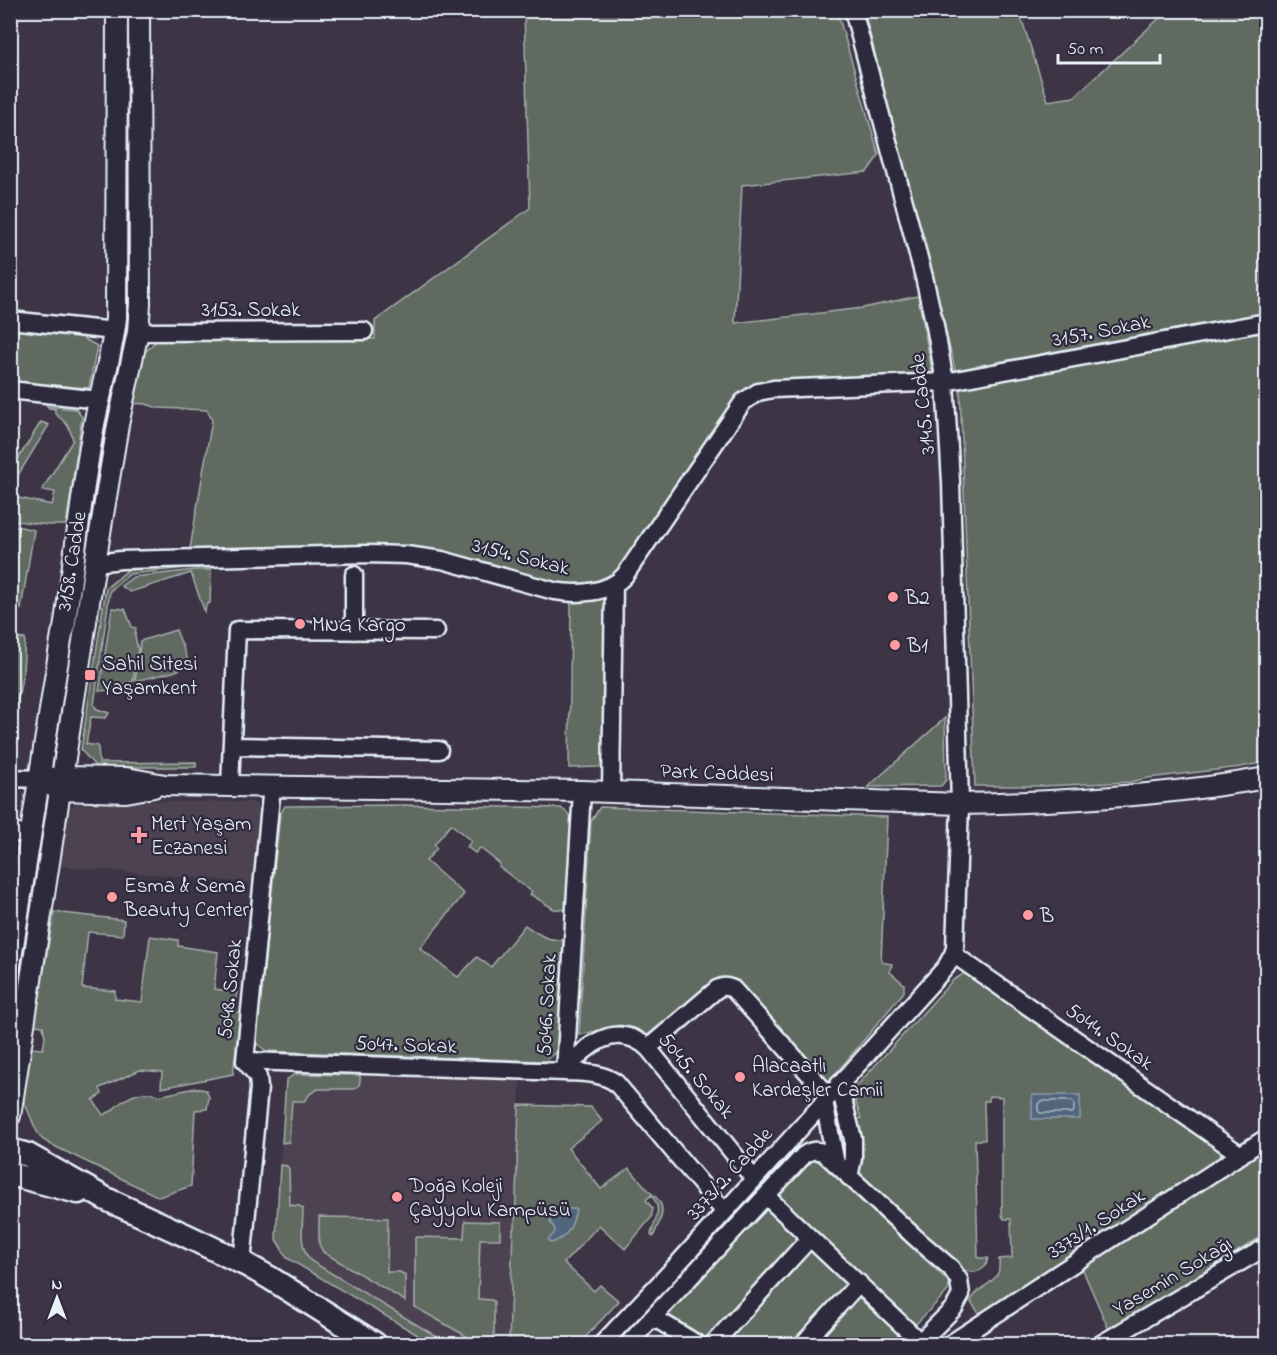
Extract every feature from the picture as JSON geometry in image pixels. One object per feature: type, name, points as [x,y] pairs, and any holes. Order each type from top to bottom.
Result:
[{"type":"main road","points":[[10,1150],[28,1155],[106,1200],[242,1263],[375,1344]]},
{"type":"main road","points":[[10,1174],[106,1200]]},
{"type":"street","name":"3158. Cadde","points":[[10,965],[64,629],[89,456],[115,331],[117,303],[117,10]]},
{"type":"street","name":"3158. Cadde","points":[[10,1116],[95,563],[118,425],[138,332],[140,304],[139,10]]},
{"type":"street","name":"3145. Cadde","points":[[852,10],[924,277],[945,382],[951,474],[960,804]]},
{"type":"street","points":[[10,320],[138,332]]},
{"type":"street","name":"3157. Sokak","points":[[945,382],[1266,321]]},
{"type":"street","name":"3153. Sokak","points":[[138,332],[364,331]]},
{"type":"street","points":[[611,792],[614,585],[625,575],[743,402],[758,392],[773,389],[945,382]]},
{"type":"street","points":[[10,390],[99,400]]},
{"type":"street","name":"3154. Sokak","points":[[95,563],[121,560],[393,554],[442,560],[562,592],[587,591],[614,585]]},
{"type":"street","points":[[354,575],[354,631]]},
{"type":"street","points":[[230,785],[237,630],[436,631]]},
{"type":"street","points":[[231,746],[439,750]]},
{"type":"street","points":[[10,778],[39,779]]},
{"type":"street","name":"Park Caddesi","points":[[39,779],[61,783],[126,778],[165,785],[582,791],[960,804],[1113,798],[1266,779]]},
{"type":"street","name":"5048. Sokak","points":[[242,1263],[259,1088],[258,1077],[245,1060],[272,786]]},
{"type":"street","name":"5046. Sokak","points":[[582,791],[565,1072],[597,1074],[616,1083],[724,1211]]},
{"type":"street","name":"3373/2. Cadde","points":[[602,1344],[946,967],[953,954],[956,935],[960,804]]},
{"type":"street","points":[[10,833],[31,833]]},
{"type":"street","name":"5044. Sokak","points":[[953,954],[1241,1155]]},
{"type":"street","points":[[648,1048],[717,989],[729,987],[830,1094],[853,1139],[853,1158],[849,1177]]},
{"type":"street","name":"5045. Sokak","points":[[565,1072],[578,1056],[600,1040],[622,1036],[641,1042],[754,1179]]},
{"type":"street","name":"5047. Sokak","points":[[245,1060],[565,1072]]},
{"type":"street","points":[[830,1094],[836,1164]]},
{"type":"street","name":"3373/1. Sokak","points":[[950,1344],[1266,1138]]},
{"type":"street","points":[[627,1344],[804,1155],[816,1150],[823,1152],[951,1268],[959,1280],[961,1295],[954,1308],[919,1343],[766,1196]]},
{"type":"street","points":[[712,1344],[810,1238]]},
{"type":"street","name":"Yasemin Sokağı","points":[[1106,1343],[1266,1247]]},
{"type":"street","points":[[803,1344],[859,1283]]},
{"type":"street","points":[[653,1317],[696,1344]]},
{"type":"shaded area","points":[[82,801],[252,802],[260,807],[262,813],[254,883],[58,866],[68,810]]},
{"type":"shaded area","name":"Doğa Koleji Çayyolu Kampüsü","points":[[295,1074],[520,1080],[511,1344],[433,1344],[287,1258],[276,1239],[286,1080]]},
{"type":"green space","points":[[524,11],[837,11],[879,155],[867,172],[742,185],[735,323],[863,308],[918,296],[933,376],[761,381],[736,399],[620,570],[594,582],[568,585],[543,583],[430,551],[333,546],[190,549],[212,420],[207,410],[158,408],[146,404],[129,403],[143,354],[156,341],[375,339],[375,321],[530,208]]},
{"type":"green space","points":[[864,11],[1019,11],[1048,101],[1074,97],[1167,11],[1266,11],[1266,314],[956,372]]},
{"type":"green space","points":[[10,323],[74,333],[97,346],[89,388],[11,382]]},
{"type":"green space","points":[[1266,332],[1266,762],[1130,782],[975,786],[960,389],[1076,365]]},
{"type":"green space","points":[[47,406],[76,409],[82,417],[66,525],[16,521],[11,526],[11,470],[41,422],[49,425],[18,475],[14,497],[52,505],[55,492],[42,490],[73,440],[65,422],[55,414],[55,409]]},
{"type":"green space","points":[[17,526],[34,530],[21,609],[11,587],[11,536],[13,528]]},
{"type":"green space","points":[[215,564],[215,568],[186,568],[130,574],[110,591],[94,705],[97,709],[109,713],[106,718],[91,717],[86,744],[98,746],[99,763],[196,762],[196,767],[96,767],[81,750],[106,588],[128,570]]},
{"type":"green space","points":[[211,570],[210,603],[206,605],[205,613],[191,573],[130,592],[121,586],[133,577]]},
{"type":"green space","points":[[567,598],[602,598],[607,602],[603,762],[599,767],[569,768],[571,605]]},
{"type":"green space","points":[[112,608],[125,609],[132,627],[136,628],[138,650],[133,681],[111,690],[99,691]]},
{"type":"green space","points":[[176,630],[190,665],[173,672],[135,681],[140,641]]},
{"type":"green space","points":[[11,638],[25,639],[23,672],[11,737],[11,694],[14,694]]},
{"type":"green space","points":[[945,718],[946,780],[941,786],[868,787]]},
{"type":"green space","points":[[404,805],[561,808],[573,818],[567,910],[554,909],[530,894],[532,892],[499,867],[500,864],[480,848],[475,853],[467,847],[471,841],[451,824],[434,845],[437,848],[426,861],[464,894],[420,948],[458,977],[477,957],[491,967],[525,925],[548,938],[565,940],[558,1051],[546,1061],[266,1051],[256,1043],[280,815],[285,806]]},
{"type":"green space","points":[[600,807],[887,817],[881,962],[892,964],[890,972],[904,984],[904,992],[827,1084],[717,982],[646,1036],[637,1029],[620,1025],[579,1035],[591,821]]},
{"type":"green space","points":[[42,812],[47,813],[11,1044],[11,1005]]},
{"type":"green space","points":[[54,912],[124,920],[123,935],[88,932],[82,988],[115,991],[115,999],[142,1002],[150,936],[178,940],[178,946],[218,952],[214,989],[237,992],[235,1012],[240,1013],[233,1074],[161,1088],[162,1072],[140,1070],[100,1088],[102,1094],[93,1100],[103,1115],[138,1094],[149,1093],[159,1096],[195,1088],[206,1090],[209,1097],[207,1109],[195,1110],[191,1186],[159,1197],[50,1144],[42,1139],[36,1130],[23,1099],[31,1048],[43,1049],[45,1037],[43,1026],[35,1025]]},
{"type":"green space","points":[[965,973],[976,974],[1220,1147],[1221,1159],[983,1319],[971,1302],[973,1297],[998,1273],[999,1259],[1012,1258],[1011,1219],[1004,1219],[1002,1215],[1002,1097],[989,1096],[989,1101],[984,1101],[985,1140],[975,1140],[978,1258],[988,1258],[984,1268],[976,1272],[957,1268],[855,1170],[852,1121],[861,1118],[852,1091],[953,980]]},
{"type":"green space","points":[[295,1074],[360,1075],[360,1082],[354,1089],[318,1089],[304,1101],[292,1101],[289,1142],[282,1143],[286,1080]]},
{"type":"green space","points":[[519,1105],[591,1107],[602,1121],[568,1148],[601,1189],[629,1168],[656,1197],[662,1208],[661,1219],[653,1237],[651,1235],[658,1210],[651,1195],[646,1200],[653,1209],[651,1218],[625,1249],[599,1225],[564,1263],[594,1291],[600,1285],[619,1301],[579,1344],[509,1344]]},
{"type":"green space","points":[[1266,1144],[1266,1234],[1109,1330],[1082,1268]]},
{"type":"green space","points":[[814,1156],[947,1280],[948,1291],[913,1327],[778,1199],[778,1194]]},
{"type":"green space","points":[[280,1165],[287,1166],[289,1169],[290,1205],[303,1208],[303,1243],[311,1261],[449,1344],[433,1344],[287,1258],[276,1239]]},
{"type":"green space","points":[[767,1208],[804,1240],[711,1341],[667,1314]]},
{"type":"green space","points":[[319,1217],[388,1218],[387,1272],[400,1272],[405,1275],[405,1301],[323,1252],[319,1244]]},
{"type":"green space","points":[[465,1221],[500,1222],[500,1239],[480,1239],[478,1299],[494,1302],[494,1344],[480,1344],[415,1307],[415,1237],[464,1238]]},
{"type":"green space","points":[[810,1246],[849,1285],[795,1344],[718,1344]]},
{"type":"green space","points":[[860,1291],[903,1331],[901,1341],[897,1344],[811,1344]]},
{"type":"water","points":[[1032,1095],[1080,1095],[1080,1119],[1032,1119]]},
{"type":"water","points":[[560,1209],[576,1209],[569,1230],[562,1238],[551,1243],[548,1240],[554,1234],[555,1229],[550,1220],[558,1215]]},
{"type":"place","name":"B2","points":[[893,597]]},
{"type":"place","name":"MNG Kargo","points":[[300,624]]},
{"type":"place","name":"B1","points":[[895,645]]},
{"type":"place","name":"Sahil Sitesi Yaşamkent","points":[[90,675]]},
{"type":"place","name":"Mert Yaşam Eczanesi","points":[[139,835]]},
{"type":"place","name":"Esma & Sema Beauty Center","points":[[112,897]]},
{"type":"place","name":"B","points":[[1028,915]]},
{"type":"place","name":"Alacaatlı Kardeşler Camii","points":[[740,1077]]},
{"type":"place","name":"Doğa Koleji Çayyolu Kampüsü","points":[[397,1197]]}]
